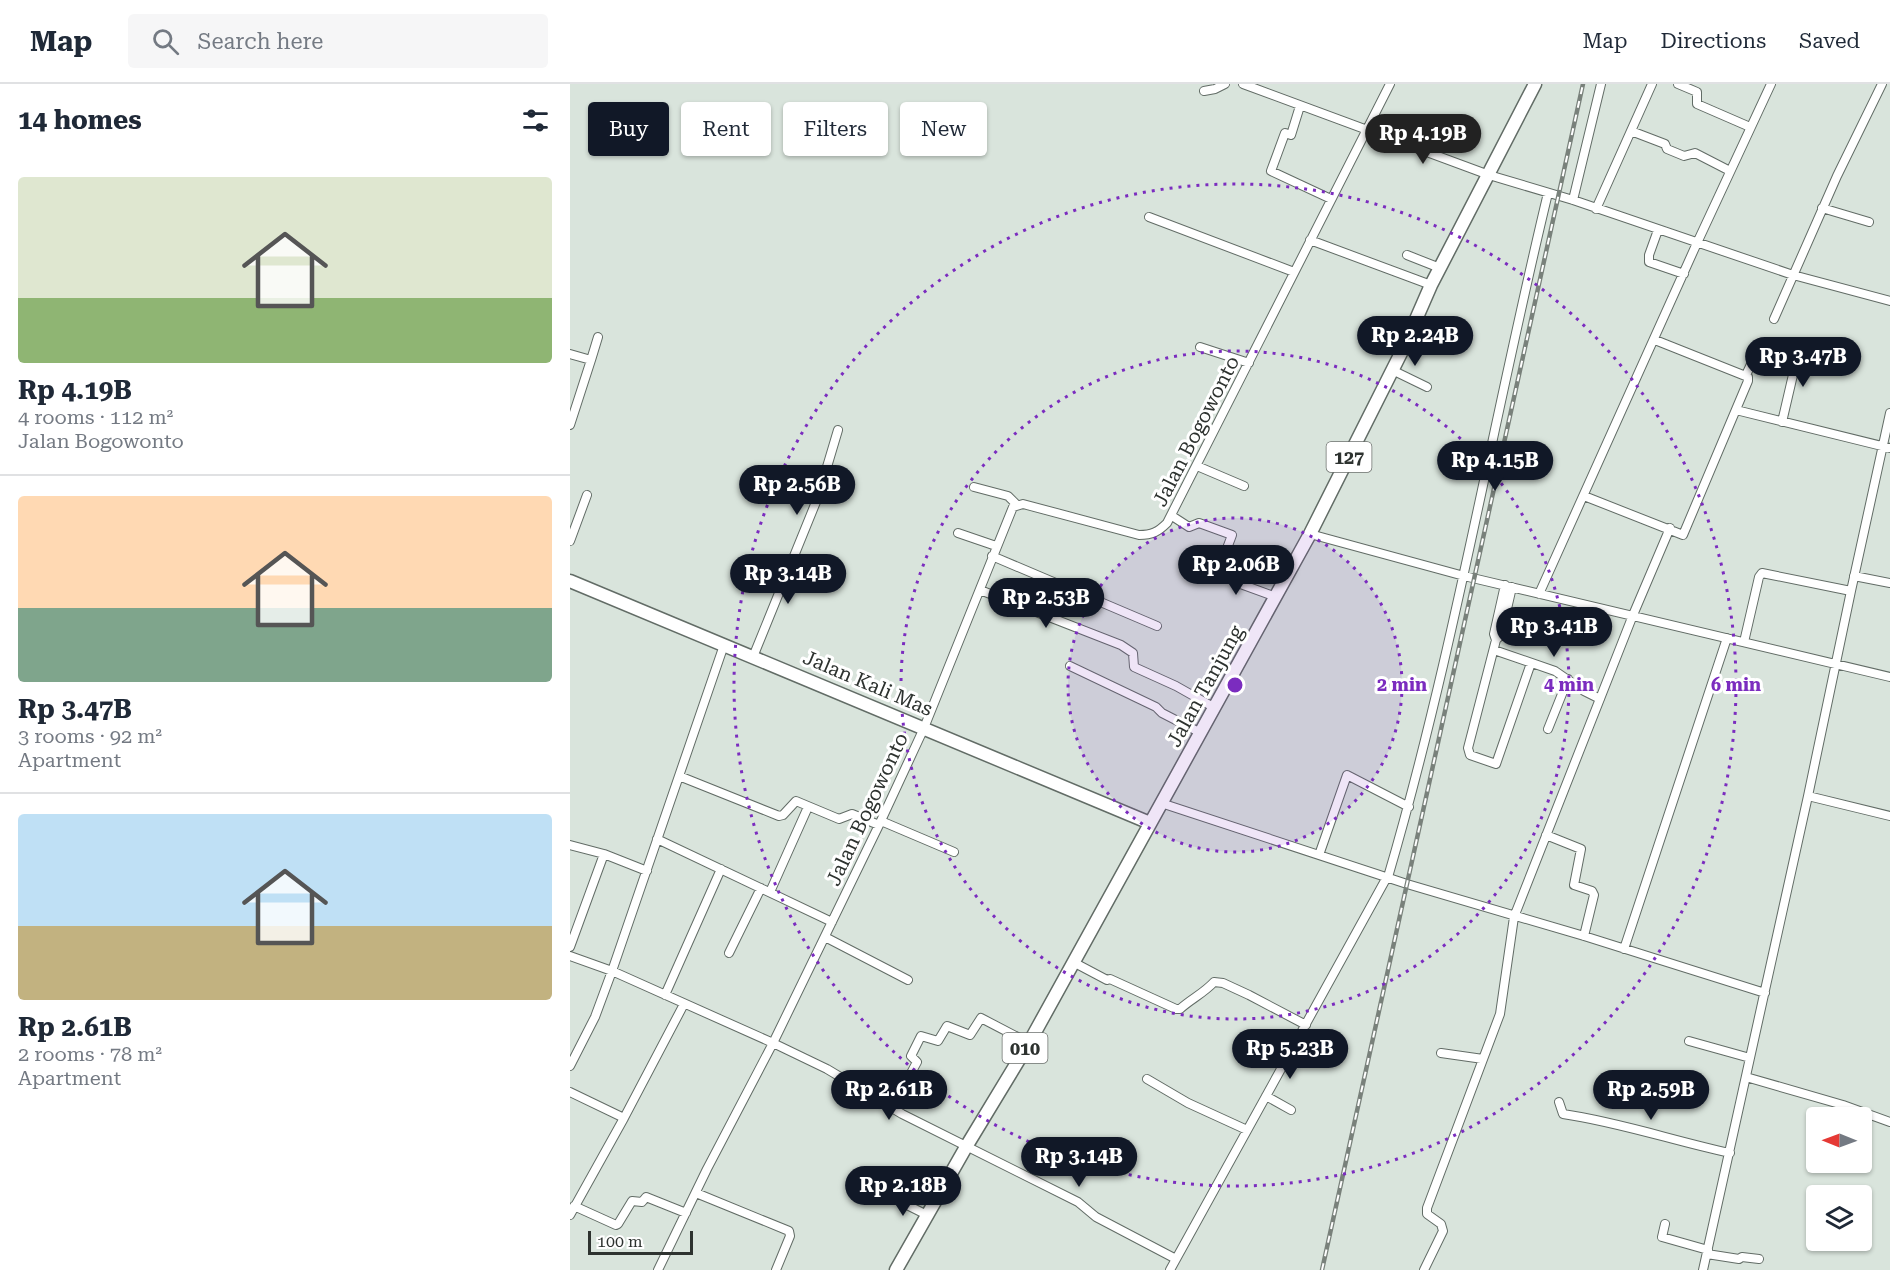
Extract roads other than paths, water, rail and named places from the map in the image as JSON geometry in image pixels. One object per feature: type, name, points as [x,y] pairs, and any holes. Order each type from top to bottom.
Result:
[{"type":"main road","name":"Jalan Tanjung","points":[[1150,824],[1310,534],[1392,370],[1431,285],[1535,84]]},
{"type":"main road","name":"Jalan Kali Mas","points":[[570,581],[1150,824]]},
{"type":"main road","name":"010","points":[[896,1270],[1029,1043],[1150,824]]},
{"type":"street","points":[[1204,91],[1225,84]]},
{"type":"street","points":[[1243,84],[1489,175],[1573,200],[1792,275],[1890,301]]},
{"type":"street","name":"Jalan Bogowonto","points":[[658,1270],[773,1043],[880,823],[924,728],[1013,507],[1023,504],[1139,535],[1158,532],[1167,523],[1389,84]]},
{"type":"street","points":[[1573,200],[1601,84]]},
{"type":"street","points":[[1596,209],[1652,84]]},
{"type":"street","points":[[1678,84],[1697,92],[1697,104],[1750,127]]},
{"type":"street","points":[[1539,594],[1771,84]]},
{"type":"street","points":[[1774,320],[1822,208],[1882,84]]},
{"type":"street","points":[[1300,106],[1291,135],[1285,133],[1271,171],[1331,199]]},
{"type":"street","points":[[1422,151],[1436,122]]},
{"type":"street","points":[[1631,131],[1665,144],[1667,149],[1684,156],[1695,153],[1730,171]]},
{"type":"street","points":[[1170,1270],[1388,877],[1440,687],[1528,276],[1548,193]]},
{"type":"street","points":[[1822,208],[1869,222]]},
{"type":"street","points":[[1149,217],[1294,272]]},
{"type":"street","points":[[1658,230],[1649,255],[1649,262],[1683,274]]},
{"type":"street","points":[[1310,240],[1431,285]]},
{"type":"street","points":[[1407,255],[1440,268]]},
{"type":"street","points":[[570,425],[574,398],[591,360],[598,337]]},
{"type":"street","points":[[1655,340],[1746,375]]},
{"type":"street","points":[[1200,347],[1249,363]]},
{"type":"street","points":[[1782,422],[1799,349]]},
{"type":"street","points":[[570,354],[591,360]]},
{"type":"street","points":[[1584,496],[1683,535],[1748,381],[1746,375],[1754,358]]},
{"type":"street","points":[[1392,370],[1427,387]]},
{"type":"street","points":[[1736,410],[1887,447]]},
{"type":"street","points":[[1703,1270],[1809,796],[1854,576],[1887,447],[1890,413]]},
{"type":"street","points":[[753,657],[818,498],[838,430]]},
{"type":"street","points":[[1197,466],[1244,486]]},
{"type":"street","points":[[975,487],[1008,496],[1017,505]]},
{"type":"street","points":[[570,541],[587,495]]},
{"type":"street","points":[[1172,516],[1189,526],[1199,523],[1232,535],[1226,551],[1242,557],[1235,582],[1276,597]]},
{"type":"street","points":[[1424,1270],[1443,1231],[1441,1224],[1429,1216],[1426,1208],[1502,1006],[1514,916],[1633,615],[1670,528]]},
{"type":"street","points":[[958,533],[996,546]]},
{"type":"street","points":[[1310,534],[1464,576],[1890,677]]},
{"type":"street","points":[[992,556],[1157,626]]},
{"type":"street","points":[[1744,642],[1759,577],[1762,573],[1851,591]]},
{"type":"street","points":[[1854,576],[1890,583]]},
{"type":"street","points":[[1509,586],[1494,634],[1496,640],[1494,650],[1468,748],[1470,755],[1496,765],[1531,663]]},
{"type":"street","points":[[980,590],[1121,645],[1133,653],[1134,667],[1176,686],[1215,708]]},
{"type":"street","points":[[1624,949],[1727,638]]},
{"type":"street","points":[[570,1066],[595,1017],[612,971],[724,645]]},
{"type":"street","points":[[1494,650],[1555,671],[1600,699]]},
{"type":"street","points":[[1070,666],[1156,707],[1162,713],[1201,733]]},
{"type":"street","points":[[1548,729],[1568,679]]},
{"type":"street","points":[[679,776],[779,816],[783,815],[796,801],[839,819],[852,814],[880,823],[954,852]]},
{"type":"street","points":[[1318,855],[1347,776],[1409,807]]},
{"type":"street","points":[[1809,796],[1890,816]]},
{"type":"street","points":[[1161,803],[1318,855],[1764,993]]},
{"type":"street","points":[[770,892],[808,807]]},
{"type":"street","points":[[1546,835],[1581,849],[1574,885],[1592,891],[1594,895],[1584,936]]},
{"type":"street","points":[[657,839],[832,922]]},
{"type":"street","points":[[570,845],[604,854],[647,872]]},
{"type":"street","points":[[570,947],[604,854]]},
{"type":"street","points":[[665,995],[721,869]]},
{"type":"street","points":[[729,953],[760,888]]},
{"type":"street","points":[[825,937],[908,980]]},
{"type":"street","points":[[570,956],[612,971],[827,1069],[882,1102],[966,1147],[1078,1202],[1096,1217],[1176,1259]]},
{"type":"street","points":[[1073,962],[1107,980],[1110,979],[1176,1009],[1180,1009],[1205,992],[1214,982],[1223,983],[1306,1025]]},
{"type":"street","points":[[570,1215],[684,1004]]},
{"type":"street","points":[[882,1102],[891,1086],[902,1082],[906,1076],[910,1075],[917,1062],[911,1056],[921,1036],[938,1041],[947,1026],[970,1035],[981,1018],[1029,1043]]},
{"type":"street","points":[[1689,1041],[1750,1058]]},
{"type":"street","points":[[1441,1053],[1483,1059]]},
{"type":"street","points":[[1746,1077],[1852,1108],[1890,1122]]},
{"type":"street","points":[[1147,1079],[1188,1103],[1247,1130]]},
{"type":"street","points":[[570,1092],[624,1118]]},
{"type":"street","points":[[1266,1096],[1292,1110]]},
{"type":"street","points":[[1559,1102],[1563,1114],[1597,1119],[1678,1142],[1730,1153]]},
{"type":"street","points":[[696,1193],[789,1231],[790,1236],[776,1270]]},
{"type":"street","points":[[889,1196],[927,1215]]},
{"type":"street","points":[[574,1206],[616,1225],[632,1201],[642,1202],[646,1197],[686,1213]]},
{"type":"street","points":[[1665,1224],[1662,1237],[1708,1252],[1739,1259],[1742,1257],[1759,1259]]},
{"type":"railway","points":[[1322,1270],[1583,84]]}]
